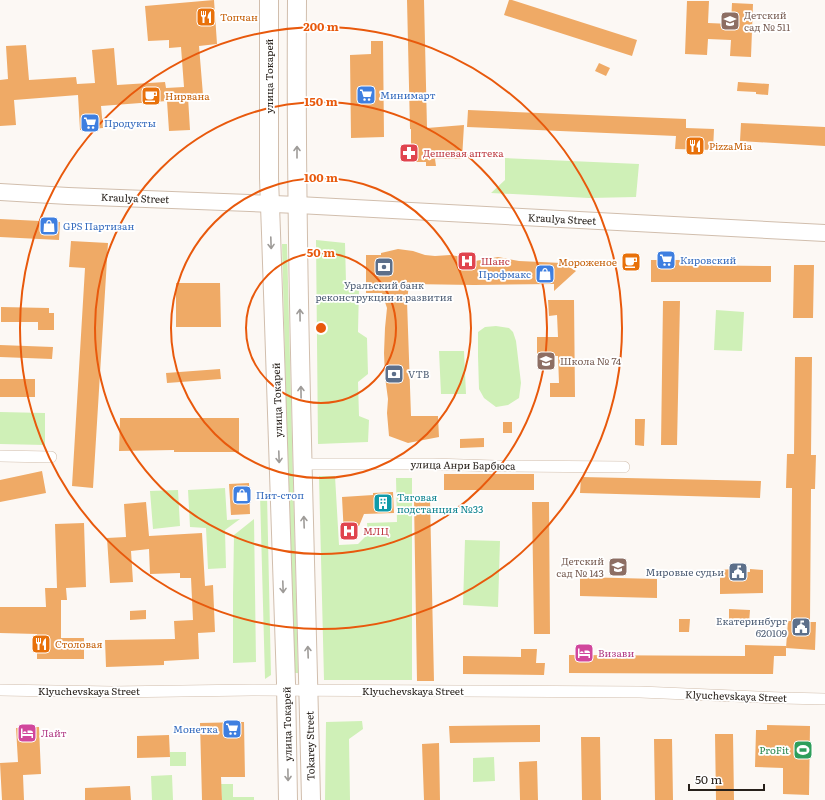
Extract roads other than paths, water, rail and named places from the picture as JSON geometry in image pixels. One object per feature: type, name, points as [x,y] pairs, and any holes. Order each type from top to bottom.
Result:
[{"type":"main road","name":"улица Токарей","points":[[269,0],[269,178],[286,691],[288,800]]},
{"type":"main road","points":[[297,0],[296,89],[302,464],[309,691]]},
{"type":"main road","name":"Kraulya Street","points":[[0,192],[298,205],[825,233]]},
{"type":"main road","name":"Tokarey Street","points":[[309,691],[311,800]]},
{"type":"street","points":[[0,456],[51,457]]},
{"type":"street","name":"улица Анри Барбюса","points":[[302,464],[624,466]]},
{"type":"street","name":"Klyuchevskaya Street","points":[[0,690],[105,692],[640,692],[825,699]]},
{"type":"place","name":"Топчан","points":[[206,17]]},
{"type":"place","name":"Детский сад № 511","points":[[730,21]]},
{"type":"place","name":"Минимарт","points":[[366,95]]},
{"type":"place","name":"Нирвана","points":[[151,96]]},
{"type":"place","name":"Продукты","points":[[90,123]]},
{"type":"place","name":"PizzaMia","points":[[695,146]]},
{"type":"place","name":"Дешевая аптека","points":[[409,153]]},
{"type":"place","name":"GPS Партизан","points":[[49,226]]},
{"type":"place","name":"Кировский","points":[[666,260]]},
{"type":"place","name":"Шанс","points":[[467,261]]},
{"type":"place","name":"Мороженое","points":[[631,262]]},
{"type":"place","name":"Уральский банк реконструкции и развития","points":[[384,267]]},
{"type":"place","name":"Профмакс","points":[[545,274]]},
{"type":"place","name":"Школа № 74","points":[[546,361]]},
{"type":"place","name":"VTB","points":[[394,374]]},
{"type":"place","name":"Пит-стоп","points":[[242,495]]},
{"type":"place","name":"Тяговая подстанция №33","points":[[383,503]]},
{"type":"place","name":"МЛЦ","points":[[349,531]]},
{"type":"place","name":"Детский сад № 143","points":[[618,567]]},
{"type":"place","name":"Мировые судьи","points":[[738,572]]},
{"type":"place","name":"Екатеринбург 620109","points":[[801,627]]},
{"type":"place","name":"Столовая","points":[[41,644]]},
{"type":"place","name":"Визави","points":[[584,653]]},
{"type":"place","name":"Монетка","points":[[232,729]]},
{"type":"place","name":"Лайт","points":[[27,733]]},
{"type":"place","name":"ProFit","points":[[803,750]]}]
